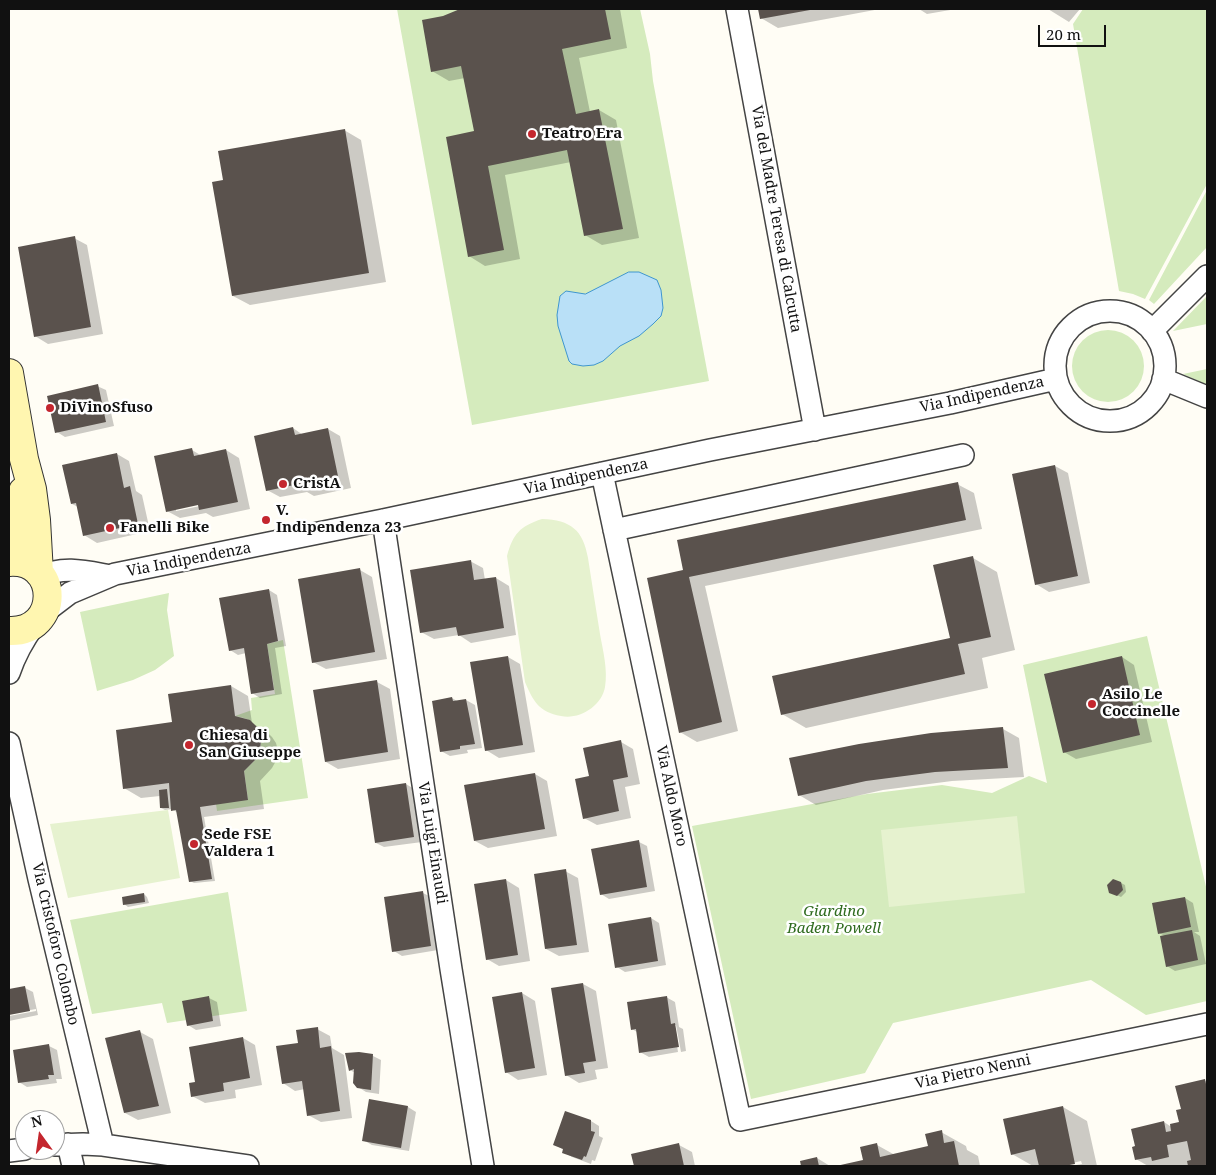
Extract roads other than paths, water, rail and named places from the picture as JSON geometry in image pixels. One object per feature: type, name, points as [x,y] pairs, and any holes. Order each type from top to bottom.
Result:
[{"type":"street","name":"Via del Madre Teresa di Calcutta","points":[[737,9],[815,430]]},
{"type":"street","points":[[1152,331],[1207,276]]},
{"type":"street","points":[[1100,312],[1119,312],[1138,319],[1152,331],[1163,350],[1165,368],[1157,394],[1144,409],[1130,417],[1114,421],[1096,419],[1081,413],[1063,396],[1056,378],[1056,354],[1063,336],[1081,319],[1090,314],[1100,312]]},
{"type":"street","points":[[9,373],[24,459],[32,489],[41,575]]},
{"type":"street","name":"Via Indipendenza","points":[[40,618],[70,593],[112,575],[950,402],[1056,378]]},
{"type":"street","points":[[1163,379],[1207,397]]},
{"type":"street","points":[[614,530],[963,455]]},
{"type":"street","points":[[9,549],[20,518],[24,459]]},
{"type":"street","name":"Via Aldo Moro","points":[[602,473],[740,1120]]},
{"type":"street","name":"Via Luigi Einaudi","points":[[383,520],[483,1166]]},
{"type":"street","points":[[9,562],[31,566],[41,575],[48,593],[47,603],[40,618],[19,649],[9,674]]},
{"type":"street","name":"Via Indipendenza","points":[[41,575],[60,571],[112,575]]},
{"type":"street","points":[[9,631],[22,630],[40,618]]},
{"type":"street","name":"Via Cristoforo Colombo","points":[[9,743],[103,1145]]},
{"type":"street","name":"Via Pietro Nenni","points":[[740,1120],[1207,1024]]},
{"type":"street","points":[[65,1144],[103,1145],[248,1166]]},
{"type":"street","points":[[65,1151],[73,1166]]},
{"type":"water","points":[[629,272],[639,272],[657,280],[661,290],[663,308],[661,316],[639,336],[620,346],[603,361],[594,365],[572,364],[569,361],[558,326],[557,315],[560,296],[566,291],[585,294]]},
{"type":"place","name":"Teatro Era","points":[[532,134]]},
{"type":"place","name":"DiVinoSfuso","points":[[50,408]]},
{"type":"place","name":"CristA","points":[[283,484]]},
{"type":"place","name":"V. Indipendenza 23","points":[[266,520]]},
{"type":"place","name":"Fanelli Bike","points":[[110,528]]},
{"type":"place","name":"Asilo Le Coccinelle","points":[[1092,704]]},
{"type":"place","name":"Chiesa di San Giuseppe","points":[[189,745]]},
{"type":"place","name":"Sede FSE Valdera 1","points":[[194,844]]},
{"type":"park label","name":"Giardino Baden Powell","points":[[834,920]]}]
